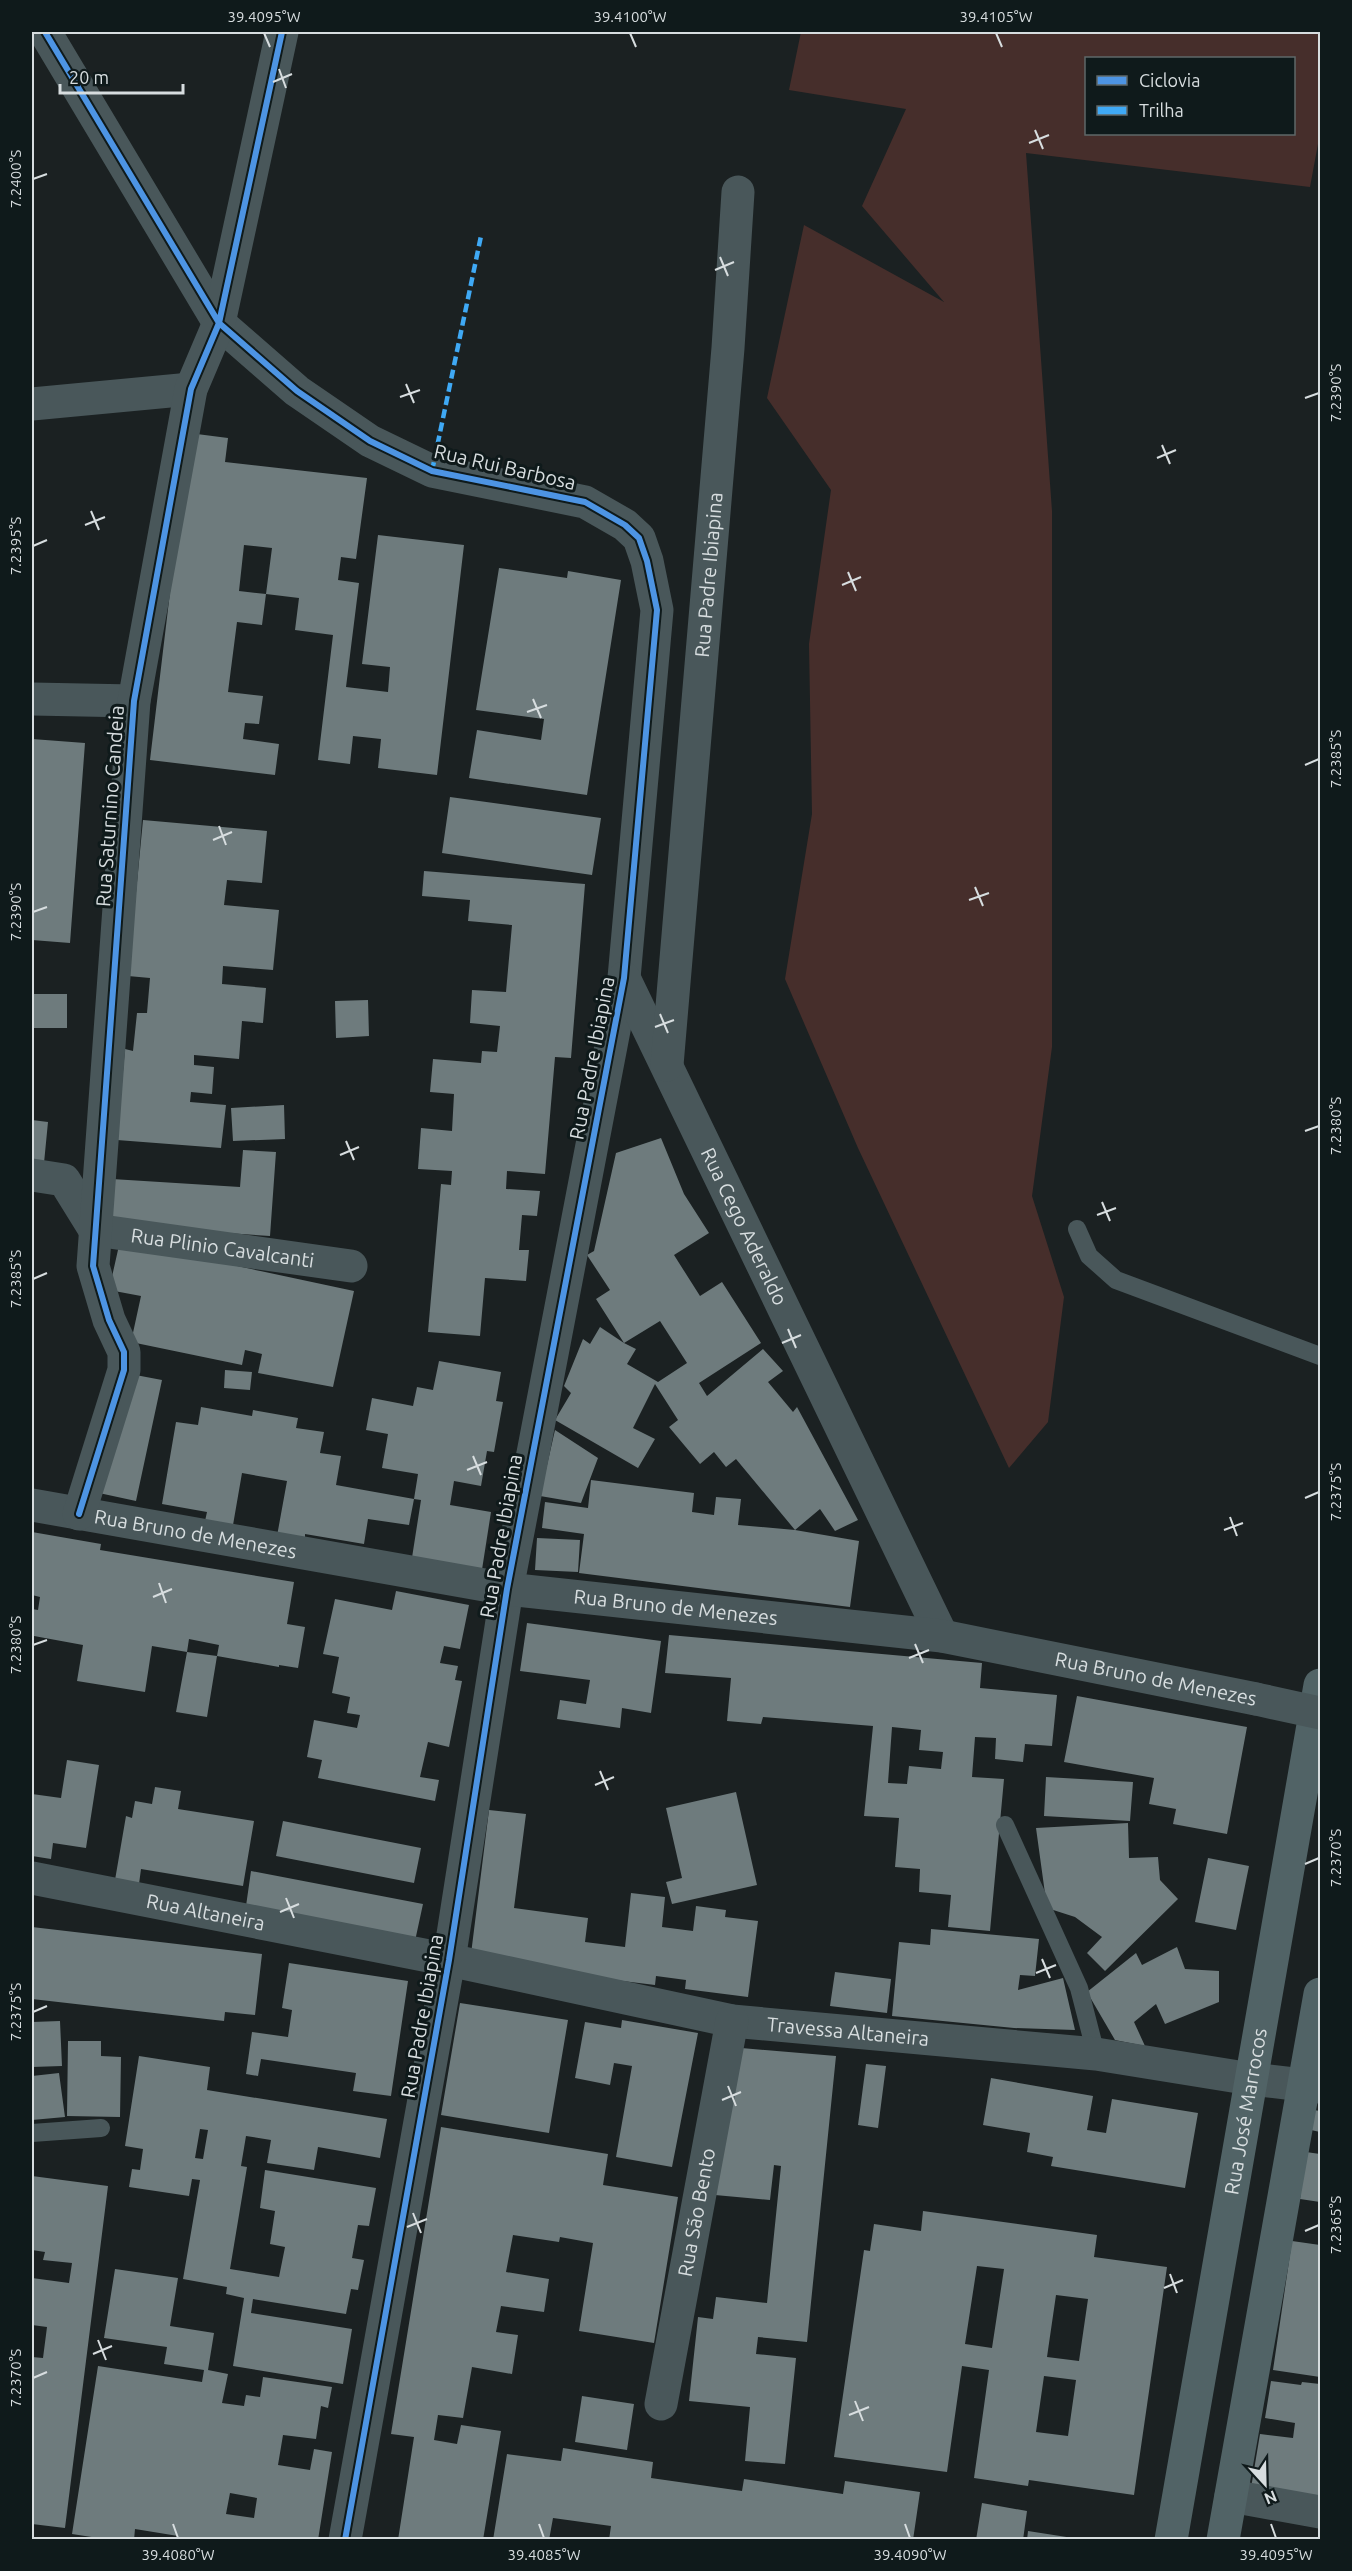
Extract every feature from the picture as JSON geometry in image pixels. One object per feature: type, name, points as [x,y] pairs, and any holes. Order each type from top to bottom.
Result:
[{"type":"main road","name":"Rua José Marrocos","points":[[1171,2540],[1320,1685]]},
{"type":"main road","points":[[1223,2540],[1313,2086],[1320,1994]]},
{"type":"street","points":[[45,32],[219,323]]},
{"type":"street","name":"Rua Saturnino Candeia","points":[[80,1514],[124,1370],[124,1352],[109,1320],[93,1266],[134,701],[191,389],[219,323],[282,32]]},
{"type":"street","name":"Rua Padre Ibiapina","points":[[667,1065],[727,360],[738,192]]},
{"type":"street","name":"Rua Rui Barbosa","points":[[219,323],[297,390],[370,441],[432,471],[585,502],[625,525],[639,538]]},
{"type":"street","points":[[32,404],[191,389]]},
{"type":"street","name":"Rua Padre Ibiapina","points":[[345,2540],[449,1960],[507,1589],[624,978],[657,610],[653,582],[639,538]]},
{"type":"street","points":[[32,699],[134,701]]},
{"type":"street","name":"Rua Cego Aderaldo","points":[[624,978],[942,1636]]},
{"type":"street","points":[[32,1175],[64,1180],[95,1230]]},
{"type":"street","name":"Rua Plinio Cavalcanti","points":[[95,1230],[351,1266]]},
{"type":"street","name":"Rua Bruno de Menezes","points":[[32,1505],[507,1589],[942,1636],[1320,1713]]},
{"type":"street","name":"Rua Altaneira","points":[[32,1878],[449,1960]]},
{"type":"street","name":"Travessa Altaneira","points":[[449,1960],[732,2022],[1096,2054],[1251,2079],[1313,2086]]},
{"type":"street","name":"Rua São Bento","points":[[661,2403],[732,2022]]},
{"type":"street","points":[[1231,2496],[1320,2512]]},
{"type":"lane","points":[[1077,1229],[1089,1256],[1116,1280],[1320,1356]]},
{"type":"lane","points":[[1005,1825],[1079,1988],[1096,2054]]},
{"type":"lane","points":[[32,2133],[100,2128]]},
{"type":"shaded area","points":[[801,32],[1320,32],[1320,133],[1310,187],[1026,153],[1052,511],[1052,1047],[1032,1196],[1064,1297],[1048,1422],[1009,1468],[858,1148],[785,979],[812,814],[809,644],[831,490],[767,398],[804,225],[944,302],[862,206],[906,109],[789,90]]},
{"type":"building","points":[[189,433],[228,438],[225,462],[367,478],[356,559],[341,557],[338,580],[359,583],[346,687],[388,692],[390,667],[362,664],[378,535],[464,545],[437,775],[378,768],[381,739],[353,736],[350,764],[318,760],[333,635],[295,630],[299,598],[266,594],[262,625],[237,622],[228,692],[263,696],[259,724],[245,723],[243,739],[279,744],[275,775],[150,760]],"holes":[[[244,545],[272,548],[266,594],[239,591]]]},
{"type":"building","points":[[499,568],[567,578],[568,571],[621,580],[587,795],[469,778],[477,730],[541,740],[544,719],[476,710]]},
{"type":"building","points":[[32,739],[85,743],[70,943],[32,940]]},
{"type":"building","points":[[450,797],[601,818],[592,875],[442,853]]},
{"type":"building","points":[[143,820],[267,831],[262,883],[227,880],[224,905],[279,910],[273,970],[223,966],[222,984],[266,988],[263,1023],[242,1021],[239,1059],[194,1055],[194,1065],[214,1067],[212,1094],[191,1092],[190,1102],[226,1105],[221,1148],[117,1140],[125,1049],[133,1051],[137,1013],[147,1013],[150,978],[128,976]]},
{"type":"building","points":[[424,871],[585,884],[571,1058],[555,1057],[545,1174],[507,1171],[506,1189],[540,1191],[537,1216],[522,1215],[519,1250],[529,1250],[526,1281],[485,1278],[480,1336],[428,1332],[441,1184],[451,1185],[452,1171],[418,1169],[421,1128],[452,1131],[454,1094],[430,1092],[433,1059],[481,1063],[482,1051],[497,1052],[500,1026],[470,1023],[472,990],[506,992],[512,925],[468,921],[470,900],[422,896]]},
{"type":"building","points":[[32,994],[67,994],[67,1028],[32,1028]]},
{"type":"building","points":[[368,1000],[369,1036],[336,1038],[335,1001]]},
{"type":"building","points":[[284,1105],[285,1139],[233,1141],[231,1108]]},
{"type":"building","points":[[32,1120],[48,1122],[44,1163],[32,1162]]},
{"type":"building","points":[[661,1138],[684,1194],[709,1233],[674,1255],[700,1296],[722,1282],[761,1343],[699,1383],[707,1396],[763,1349],[783,1371],[768,1382],[793,1412],[797,1407],[858,1520],[835,1531],[820,1509],[795,1530],[736,1459],[726,1467],[714,1452],[700,1464],[669,1427],[678,1420],[655,1384],[633,1428],[655,1439],[638,1468],[555,1420],[571,1393],[564,1386],[583,1339],[590,1344],[600,1327],[624,1343],[596,1299],[610,1290],[587,1255],[594,1251],[616,1153]],"holes":[[[660,1321],[687,1363],[658,1382],[627,1364],[636,1349],[624,1343]]]},
{"type":"building","points":[[243,1150],[276,1152],[270,1236],[109,1225],[112,1179],[240,1187]]},
{"type":"building","points":[[120,1241],[354,1291],[333,1387],[258,1373],[262,1354],[245,1350],[242,1365],[131,1342],[141,1296],[109,1290]]},
{"type":"building","points":[[439,1361],[501,1372],[496,1401],[503,1402],[494,1452],[487,1451],[481,1486],[454,1481],[450,1505],[491,1512],[481,1576],[411,1564],[421,1500],[414,1499],[418,1474],[382,1468],[388,1434],[366,1430],[372,1398],[413,1406],[417,1387],[433,1390]]},
{"type":"building","points":[[225,1370],[252,1372],[250,1390],[224,1388]]},
{"type":"building","points":[[125,1373],[162,1380],[136,1501],[99,1493]]},
{"type":"building","points":[[201,1407],[252,1416],[253,1410],[298,1418],[296,1428],[324,1432],[320,1453],[341,1456],[336,1485],[414,1499],[409,1525],[368,1519],[364,1544],[305,1534],[305,1541],[277,1536],[287,1481],[242,1473],[233,1525],[205,1521],[207,1512],[162,1504],[176,1422],[198,1425]]},
{"type":"building","points":[[555,1430],[598,1458],[581,1503],[540,1496]]},
{"type":"building","points":[[591,1480],[694,1493],[692,1512],[714,1515],[716,1497],[741,1499],[738,1525],[795,1530],[859,1541],[850,1607],[579,1573],[584,1534],[542,1528],[545,1502],[588,1508]]},
{"type":"building","points":[[32,1532],[101,1544],[100,1550],[294,1582],[287,1624],[305,1627],[298,1668],[217,1656],[219,1645],[189,1639],[187,1652],[152,1646],[145,1692],[77,1681],[83,1645],[34,1636],[32,1641],[32,1609],[38,1610],[40,1597],[32,1595]]},
{"type":"building","points":[[537,1538],[580,1540],[578,1572],[535,1570]]},
{"type":"building","points":[[396,1591],[469,1605],[460,1649],[444,1646],[440,1663],[458,1666],[455,1680],[462,1681],[449,1747],[428,1742],[420,1777],[439,1780],[435,1801],[318,1778],[322,1760],[307,1757],[314,1720],[357,1728],[360,1715],[347,1713],[350,1697],[332,1693],[339,1657],[323,1654],[335,1599],[392,1610]]},
{"type":"building","points":[[527,1623],[661,1641],[651,1713],[622,1708],[620,1728],[557,1719],[560,1700],[586,1704],[590,1680],[520,1671]]},
{"type":"building","points":[[669,1635],[982,1663],[980,1688],[1057,1695],[1052,1746],[1025,1744],[1023,1762],[995,1759],[996,1738],[975,1737],[972,1777],[1004,1779],[990,1931],[948,1927],[951,1895],[919,1892],[920,1869],[895,1867],[899,1818],[864,1816],[873,1726],[763,1717],[761,1724],[727,1721],[731,1678],[665,1673]],"holes":[[[892,1727],[921,1730],[919,1750],[943,1752],[941,1769],[909,1766],[907,1784],[888,1783]]]},
{"type":"building","points":[[187,1652],[217,1656],[207,1717],[176,1712]]},
{"type":"building","points":[[1077,1696],[1247,1727],[1227,1834],[1173,1824],[1176,1809],[1149,1804],[1154,1778],[1064,1762]]},
{"type":"building","points":[[67,1760],[99,1765],[86,1848],[53,1843],[51,1859],[32,1856],[32,1794],[61,1798]]},
{"type":"building","points":[[1046,1777],[1133,1782],[1130,1821],[1044,1816]]},
{"type":"building","points":[[155,1787],[181,1791],[178,1809],[254,1821],[243,1886],[141,1869],[139,1884],[115,1880],[126,1816],[132,1818],[135,1801],[152,1804]]},
{"type":"building","points":[[736,1792],[757,1885],[672,1904],[666,1882],[682,1878],[666,1808]]},
{"type":"building","points":[[489,1810],[526,1814],[514,1908],[588,1918],[585,1942],[625,1947],[631,1893],[665,1897],[662,1927],[693,1931],[696,1906],[726,1910],[725,1917],[758,1921],[748,1997],[685,1989],[686,1980],[656,1976],[655,1985],[470,1962]]},
{"type":"building","points":[[283,1821],[421,1848],[414,1883],[276,1856]]},
{"type":"building","points":[[1128,1823],[1129,1858],[1158,1857],[1160,1880],[1178,1899],[1105,1971],[1087,1953],[1102,1937],[1075,1917],[1047,1908],[1036,1828]]},
{"type":"building","points":[[1208,1858],[1249,1866],[1236,1930],[1195,1922]]},
{"type":"building","points":[[251,1871],[423,1904],[415,1941],[246,1906]]},
{"type":"building","points":[[32,1927],[262,1954],[255,2015],[225,2012],[224,2021],[32,1999]]},
{"type":"building","points":[[931,1929],[1039,1939],[1035,1976],[1020,1975],[1018,1990],[1063,1978],[1075,2030],[1014,2028],[892,2016],[899,1942],[930,1945]]},
{"type":"building","points":[[1177,1947],[1185,1969],[1219,1971],[1219,2002],[1165,2024],[1156,2004],[1134,2022],[1145,2046],[1115,2040],[1087,1992],[1136,1953],[1142,1965]]},
{"type":"building","points":[[289,1963],[408,1981],[391,2096],[353,2091],[356,2073],[261,2059],[258,2076],[246,2074],[252,2032],[288,2037],[292,2010],[282,2008]]},
{"type":"building","points":[[835,1972],[891,1979],[887,2013],[830,2006]]},
{"type":"building","points":[[460,2003],[568,2020],[549,2133],[441,2115]]},
{"type":"building","points":[[622,2020],[698,2033],[672,2167],[616,2157],[632,2066],[614,2063],[610,2085],[575,2078],[585,2022],[621,2028]]},
{"type":"building","points":[[60,2021],[62,2066],[32,2067],[32,2022]]},
{"type":"building","points":[[68,2041],[101,2041],[101,2056],[121,2057],[120,2117],[67,2116]]},
{"type":"building","points":[[730,2047],[836,2056],[807,2342],[758,2337],[756,2354],[796,2358],[785,2464],[745,2461],[750,2407],[689,2401],[698,2317],[713,2319],[716,2297],[767,2303],[781,2166],[774,2165],[770,2200],[715,2195]]},
{"type":"building","points":[[139,2056],[210,2067],[207,2090],[387,2119],[380,2158],[318,2147],[314,2170],[267,2163],[271,2140],[246,2136],[241,2166],[247,2167],[230,2269],[279,2277],[285,2247],[270,2244],[275,2211],[260,2208],[265,2170],[376,2188],[369,2226],[358,2225],[352,2258],[364,2260],[358,2290],[351,2289],[346,2314],[253,2299],[251,2313],[352,2329],[343,2384],[233,2366],[244,2298],[226,2294],[227,2287],[183,2279],[200,2180],[192,2179],[189,2196],[129,2187],[132,2169],[140,2170],[143,2149],[125,2146]],"holes":[[[200,2129],[208,2130],[203,2159],[195,2158]]]},
{"type":"building","points":[[866,2064],[886,2066],[878,2128],[858,2125]]},
{"type":"building","points":[[59,2073],[65,2117],[32,2120],[32,2076]]},
{"type":"building","points":[[991,2078],[1093,2096],[1087,2130],[1106,2133],[1112,2099],[1198,2113],[1185,2188],[1051,2166],[1053,2157],[1027,2152],[1030,2133],[983,2125]]},
{"type":"building","points":[[1314,2110],[1320,2111],[1320,2132],[1311,2130]]},
{"type":"building","points":[[441,2127],[608,2154],[603,2185],[678,2197],[654,2343],[579,2331],[593,2243],[560,2237],[559,2242],[513,2235],[506,2272],[549,2279],[544,2312],[501,2306],[496,2332],[518,2335],[512,2374],[472,2367],[463,2418],[438,2415],[434,2440],[457,2444],[461,2425],[501,2431],[483,2540],[398,2540],[414,2437],[391,2434]]},
{"type":"building","points":[[1306,2152],[1320,2154],[1320,2202],[1300,2199]]},
{"type":"building","points":[[32,2176],[108,2186],[65,2528],[32,2524],[32,2357],[43,2358],[47,2327],[32,2325],[32,2278],[69,2283],[72,2263],[43,2260],[45,2252],[32,2250]]},
{"type":"building","points":[[923,2211],[1097,2235],[1094,2257],[1167,2267],[1134,2495],[1029,2480],[1028,2486],[974,2478],[989,2370],[962,2366],[947,2472],[834,2457],[864,2250],[870,2251],[874,2224],[921,2231]],"holes":[[[977,2266],[1004,2269],[992,2348],[965,2344]],[[1056,2295],[1088,2299],[1079,2361],[1047,2357]],[[1044,2376],[1076,2380],[1068,2436],[1036,2432]]]},
{"type":"building","points":[[1292,2241],[1320,2245],[1320,2377],[1273,2370]]},
{"type":"building","points":[[115,2269],[178,2278],[170,2326],[214,2333],[208,2370],[228,2374],[222,2403],[244,2406],[246,2395],[260,2397],[263,2377],[332,2387],[328,2408],[321,2406],[316,2439],[283,2435],[278,2465],[310,2470],[314,2449],[332,2452],[318,2540],[178,2540],[178,2536],[135,2529],[134,2540],[111,2540],[72,2534],[98,2366],[202,2382],[204,2370],[164,2364],[167,2347],[104,2338]],"holes":[[[230,2493],[257,2498],[254,2518],[226,2514]]]},
{"type":"building","points":[[1271,2381],[1301,2385],[1302,2382],[1320,2384],[1320,2499],[1251,2488],[1260,2434],[1293,2438],[1295,2423],[1265,2418]]},
{"type":"building","points":[[582,2396],[634,2404],[627,2450],[575,2442]]},
{"type":"building","points":[[563,2448],[653,2462],[651,2478],[742,2491],[744,2479],[843,2494],[845,2481],[920,2492],[913,2540],[609,2540],[611,2526],[553,2518],[549,2540],[493,2540],[507,2454],[561,2461]]},
{"type":"building","points":[[982,2503],[1027,2511],[1023,2540],[976,2540]]},
{"type":"building","points":[[1028,2531],[1073,2538],[1073,2540],[1027,2540]]},
{"type":"marked path","points":[[432,471],[481,236]]},
{"type":"cycle path","points":[[45,32],[219,323],[297,391],[370,441],[432,471],[585,502],[625,525],[639,538],[647,561],[657,610],[624,978],[507,1589],[449,1960],[345,2540]]},
{"type":"cycle path","points":[[79,1514],[124,1370],[124,1352],[109,1320],[93,1266],[134,701],[191,389],[219,323],[282,32]]}]
